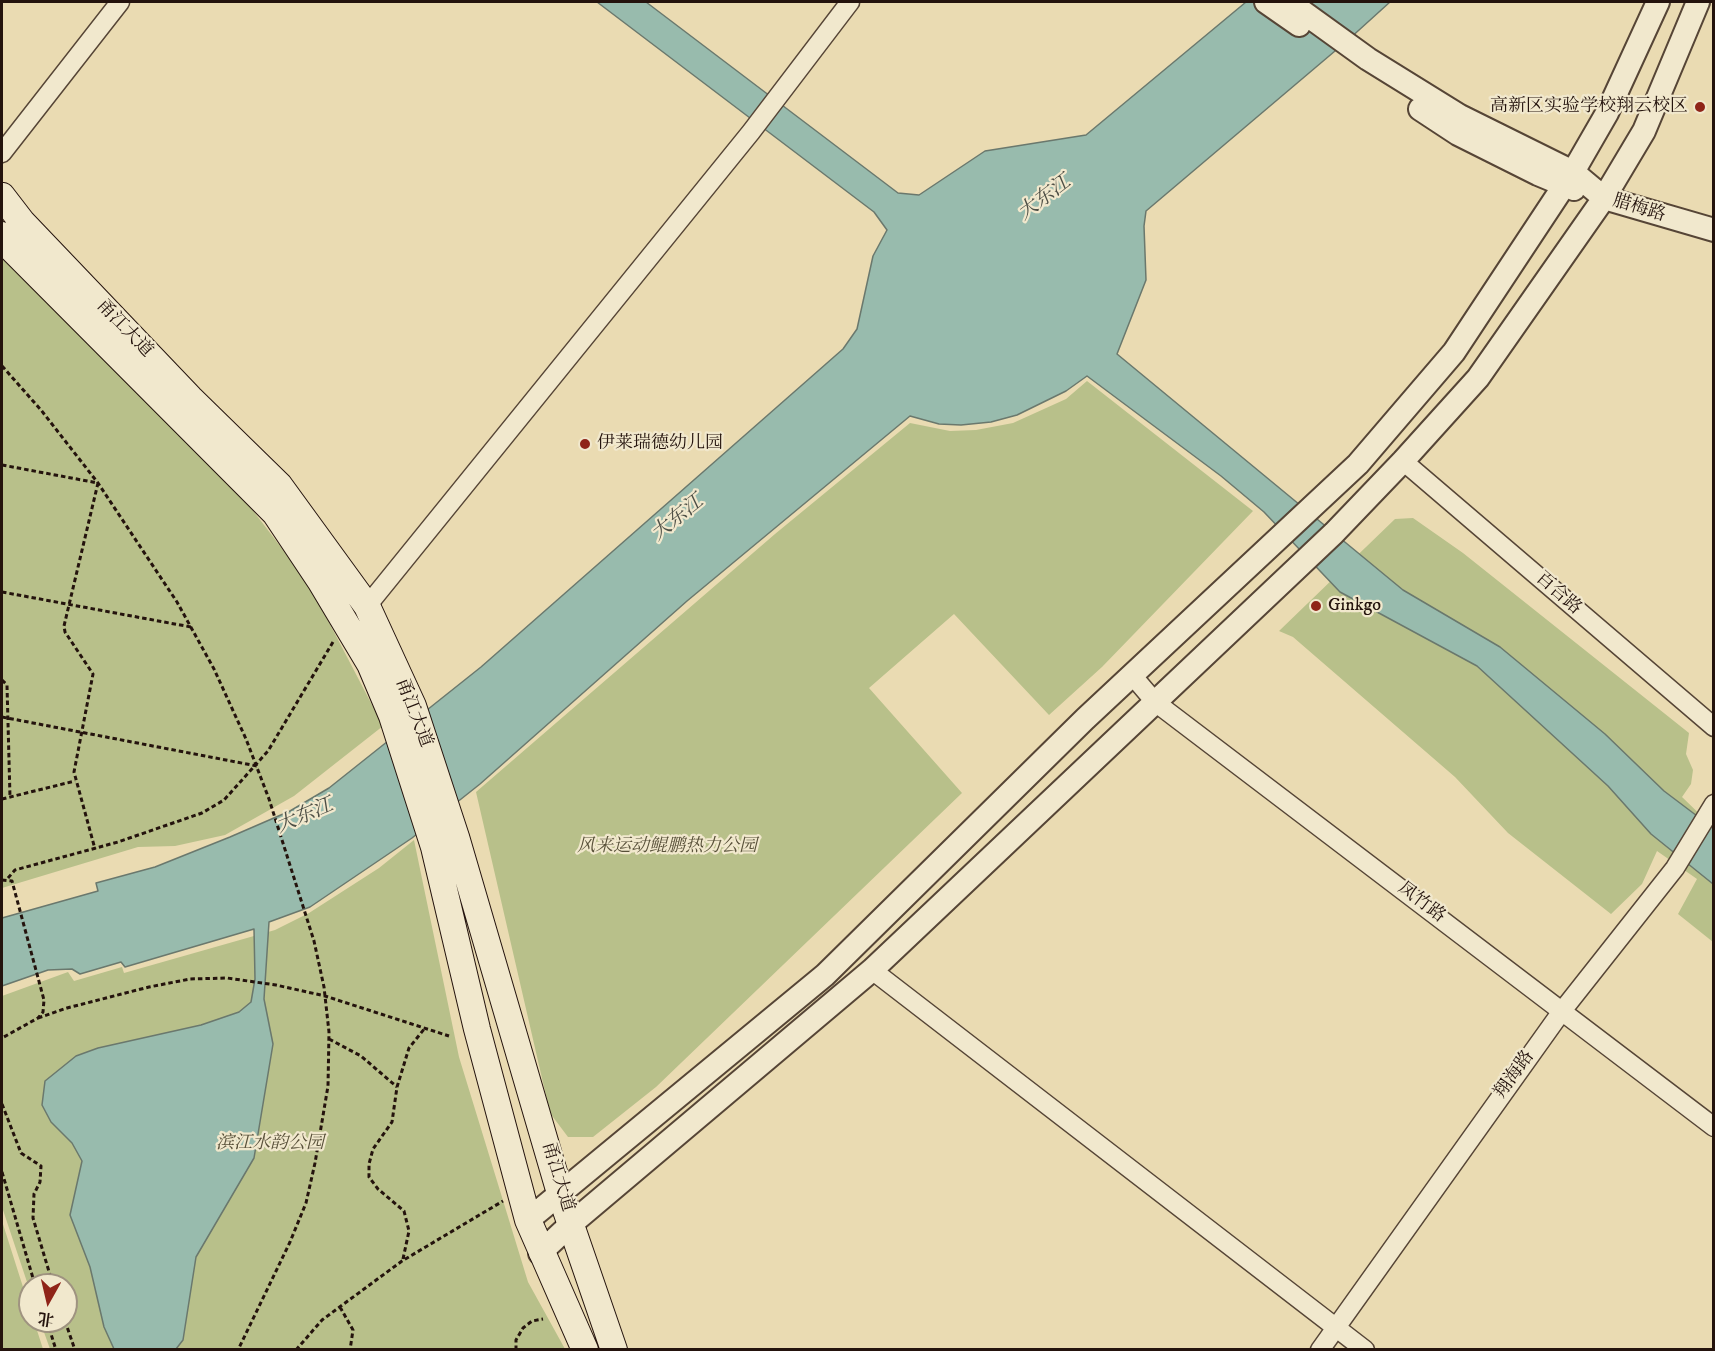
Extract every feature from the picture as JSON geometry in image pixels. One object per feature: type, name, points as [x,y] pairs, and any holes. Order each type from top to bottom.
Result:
[{"type":"main road","name":"甬江大道","points":[[2,196],[22,222],[190,398],[279,485],[368,606],[560,1193],[614,1350]]},
{"type":"main road","name":"甬江大道","points":[[2,235],[12,249],[275,513],[321,582],[408,727]]},
{"type":"main road","name":"甬江大道","points":[[445,842],[477,1029],[520,1191],[540,1253],[585,1350]]},
{"type":"street","points":[[2,153],[120,2]]},
{"type":"street","points":[[368,606],[751,132],[850,2]]},
{"type":"street","points":[[1266,2],[1362,63]]},
{"type":"street","points":[[1289,2],[1362,63]]},
{"type":"street","points":[[528,1220],[825,975],[1132,675],[1358,465],[1454,352],[1567,179],[1607,113],[1658,2]]},
{"type":"street","points":[[540,1253],[571,1224],[872,970],[1334,533],[1403,461],[1478,378],[1604,198],[1644,131],[1698,2]]},
{"type":"street","name":"腊梅路","points":[[1362,63],[1604,198],[1713,230]]},
{"type":"street","name":"百合路","points":[[1403,461],[1713,727]]},
{"type":"street","name":"凤竹路","points":[[1132,675],[1155,702],[1713,1127]]},
{"type":"street","name":"翔海路","points":[[1320,1350],[1562,1011],[1675,868],[1712,808]]},
{"type":"street","points":[[872,970],[1365,1350]]},
{"type":"path","points":[[2,366],[41,410],[98,483],[191,627],[214,669],[269,799],[312,933],[325,996],[329,1039],[328,1086],[306,1203],[238,1350]]},
{"type":"path","points":[[2,465],[98,483]]},
{"type":"path","points":[[95,849],[74,772],[93,674],[65,632],[68,605],[98,483]]},
{"type":"path","points":[[2,592],[191,627]]},
{"type":"path","points":[[2,880],[8,878],[15,870],[95,849],[202,813],[225,800],[256,766],[338,633]]},
{"type":"path","points":[[2,680],[7,685],[10,797]]},
{"type":"path","points":[[2,717],[256,766]]},
{"type":"path","points":[[2,799],[75,782]]},
{"type":"path","points":[[8,878],[12,881],[44,1000],[43,1012],[38,1018]]},
{"type":"path","points":[[2,1038],[38,1018],[77,1005],[190,980],[227,978],[276,985],[325,996],[448,1036]]},
{"type":"path","points":[[402,1261],[409,1231],[404,1211],[378,1189],[369,1177],[369,1171],[373,1149],[392,1122],[397,1087],[409,1048],[425,1028]]},
{"type":"path","points":[[329,1039],[361,1056],[397,1087]]},
{"type":"path","points":[[2,1104],[21,1154],[41,1166],[40,1182],[34,1194],[33,1218],[49,1273]]},
{"type":"path","points":[[2,1172],[31,1273]]},
{"type":"path","points":[[296,1350],[322,1320],[402,1261],[520,1191]]},
{"type":"path","points":[[340,1307],[353,1330],[350,1350]]},
{"type":"path","points":[[516,1350],[516,1340],[523,1328],[532,1321],[543,1319]]},
{"type":"path","points":[[51,1333],[56,1350]]},
{"type":"path","points":[[69,1333],[75,1350]]},
{"type":"green space","points":[[2,256],[248,504],[309,584],[383,726],[294,796],[225,835],[175,846],[138,847],[2,888]]},
{"type":"green space","name":"风来运动鲲鹏热力公园","points":[[1087,381],[1253,511],[1102,667],[1049,715],[954,614],[869,688],[962,793],[656,1087],[593,1137],[568,1137],[550,1113],[476,792],[775,534],[910,423],[950,431],[976,430],[1013,423],[1066,399]]},
{"type":"green space","points":[[1413,518],[1463,553],[1689,733],[1686,754],[1693,770],[1691,784],[1682,797],[1713,827],[1713,942],[1678,914],[1697,879],[1657,851],[1642,884],[1611,914],[1508,833],[1455,777],[1293,637],[1279,631],[1395,519]]},
{"type":"green space","name":"滨江水韵公园","points":[[414,840],[459,1057],[528,1282],[565,1349],[50,1349],[44,1333],[78,1333],[78,1273],[24,1273],[2,1207],[2,996],[68,972],[74,981],[122,967],[124,973],[275,930],[309,913],[379,868]]},
{"type":"green space","points":[[2,1221],[19,1273],[18,1333],[38,1333],[43,1349],[2,1349]]},
{"type":"water","name":"大东江","points":[[597,2],[646,2],[898,193],[919,195],[985,151],[1086,135],[1246,2],[1390,2],[1146,211],[1144,226],[1146,280],[1117,354],[1403,590],[1500,647],[1605,734],[1664,791],[1713,828],[1713,884],[1651,834],[1608,786],[1477,666],[1340,592],[1264,512],[1221,476],[1087,376],[1066,391],[1017,415],[991,422],[961,425],[939,424],[910,416],[687,601],[480,784],[412,838],[310,907],[269,922],[264,999],[273,1044],[254,1158],[196,1257],[183,1340],[176,1349],[114,1349],[104,1327],[90,1267],[70,1215],[82,1161],[72,1143],[51,1122],[42,1105],[45,1081],[76,1056],[98,1048],[201,1025],[239,1012],[251,1002],[255,979],[254,929],[125,967],[121,962],[80,974],[72,969],[48,970],[2,986],[2,918],[98,891],[96,883],[155,867],[230,837],[290,811],[329,788],[481,667],[843,349],[857,329],[873,256],[887,230],[874,212]]},
{"type":"place","name":"高新区实验学校翔云校区","points":[[1700,107]]},
{"type":"place","name":"伊莱瑞德幼儿园","points":[[585,444]]},
{"type":"place","name":"Ginkgo","points":[[1316,606]]}]
